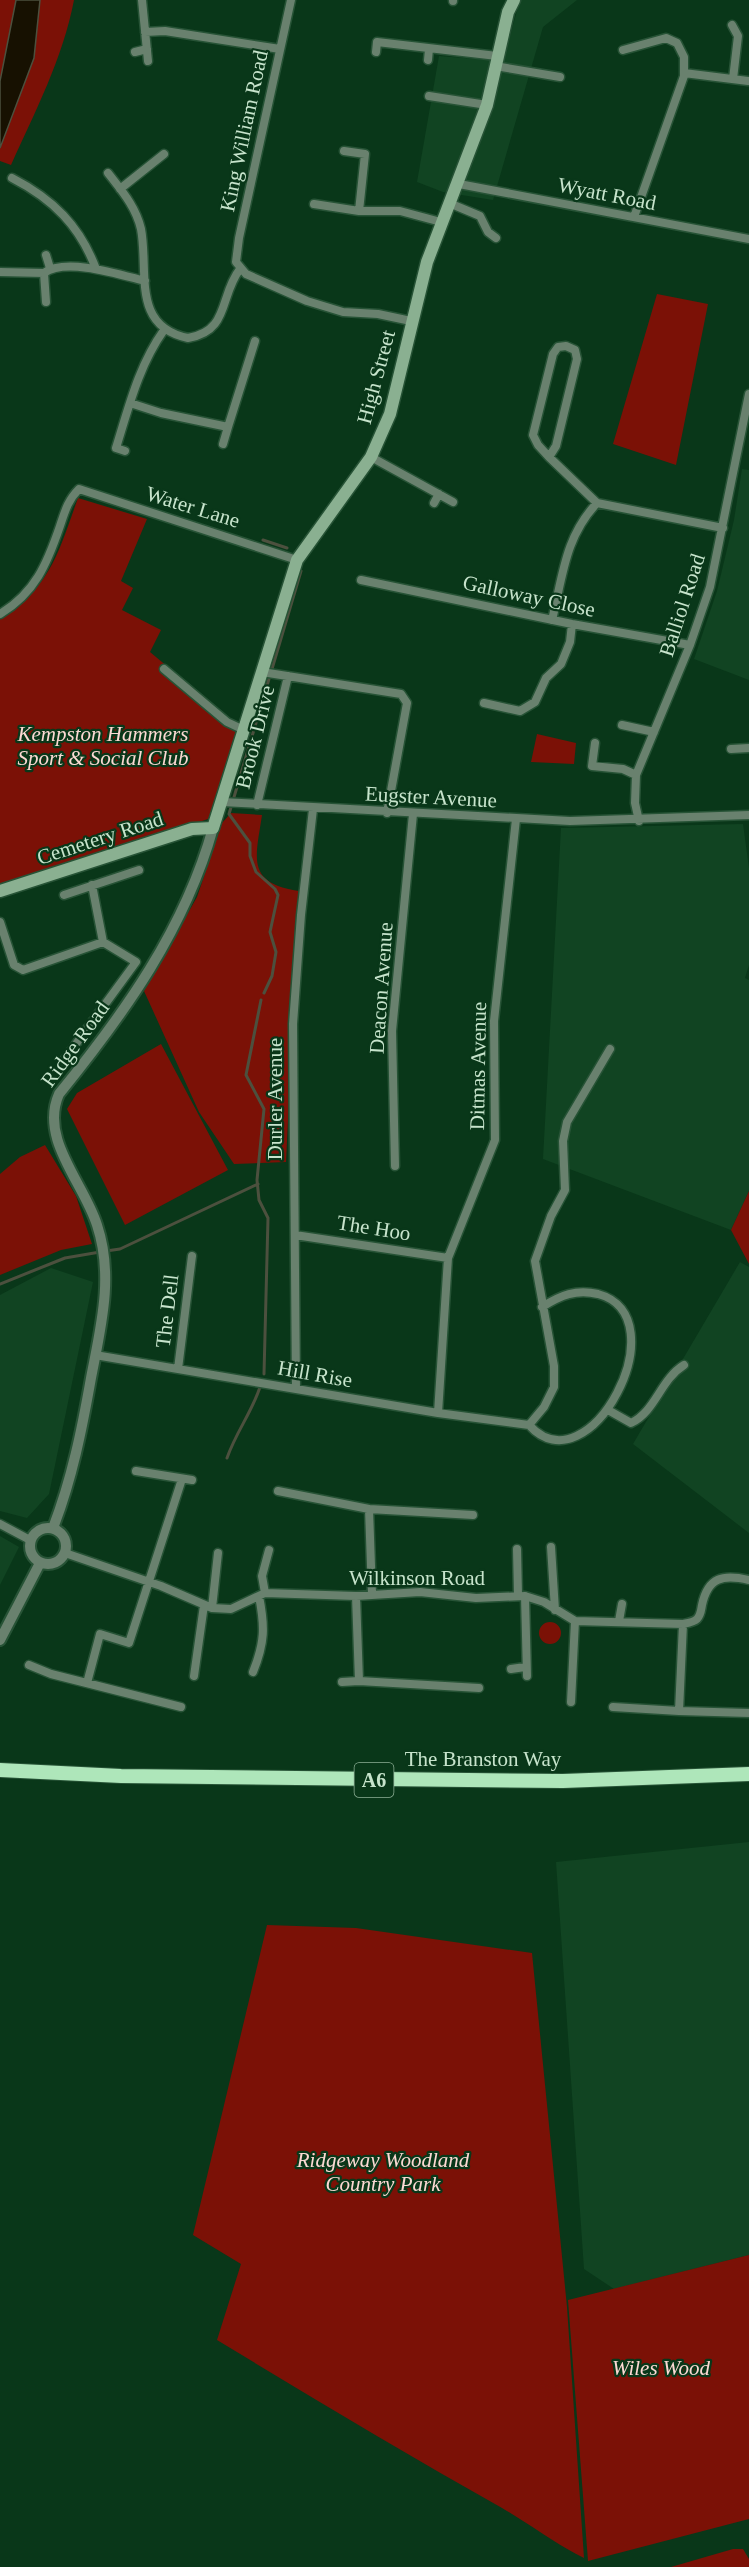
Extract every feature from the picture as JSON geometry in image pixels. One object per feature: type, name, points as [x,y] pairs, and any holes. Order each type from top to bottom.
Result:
[{"type":"highway","name":"The Branston Way","points":[[0,1770],[121,1776],[552,1781],[749,1774]]},
{"type":"main road","name":"High Street","points":[[215,822],[229,803],[244,730],[267,673],[297,560],[371,457],[390,414],[411,321],[441,222],[459,184],[487,105],[508,12],[514,0]]},
{"type":"main road","name":"Cemetery Road","points":[[0,891],[215,822]]},
{"type":"street","points":[[142,0],[148,61]]},
{"type":"street","name":"King William Road","points":[[240,269],[236,255],[291,0]]},
{"type":"street","points":[[732,25],[738,36],[733,79]]},
{"type":"street","points":[[145,32],[165,31],[280,49]]},
{"type":"street","points":[[623,50],[666,38],[673,39],[684,57],[684,74],[634,217]]},
{"type":"street","points":[[376,52],[377,42],[429,49],[496,61],[560,77]]},
{"type":"street","points":[[428,60],[429,49]]},
{"type":"street","points":[[135,52],[147,50]]},
{"type":"street","points":[[684,74],[748,81]]},
{"type":"street","points":[[429,96],[487,105]]},
{"type":"street","points":[[344,151],[364,154],[359,211]]},
{"type":"street","points":[[120,189],[164,154]]},
{"type":"street","points":[[108,173],[135,211],[141,229],[150,311],[164,330],[188,338],[209,330],[218,322],[232,279],[240,269],[270,286],[342,312],[378,314],[411,321]]},
{"type":"street","points":[[12,178],[35,189],[70,220],[88,248],[96,269]]},
{"type":"street","name":"Wyatt Road","points":[[459,184],[749,239]]},
{"type":"street","points":[[450,203],[480,216],[489,236]]},
{"type":"street","points":[[314,204],[359,211],[400,211],[441,222]]},
{"type":"street","points":[[46,255],[46,302]]},
{"type":"street","points":[[0,272],[96,269],[145,281]]},
{"type":"street","points":[[125,451],[116,448],[130,403],[144,361],[164,330]]},
{"type":"street","points":[[223,444],[255,341]]},
{"type":"street","points":[[549,457],[556,446],[577,359],[575,350],[566,346],[558,347],[553,354],[533,435],[537,446],[597,503],[723,528]]},
{"type":"street","name":"Balliol Road","points":[[639,821],[635,803],[636,775],[690,645],[710,587],[749,394]]},
{"type":"street","points":[[130,403],[162,413],[228,427]]},
{"type":"street","points":[[371,457],[453,501]]},
{"type":"street","name":"Water Lane","points":[[0,614],[19,602],[38,578],[69,500],[79,489],[297,560]]},
{"type":"street","points":[[434,503],[439,494]]},
{"type":"street","points":[[552,620],[573,536],[580,523],[597,503]]},
{"type":"street","name":"Galloway Close","points":[[361,580],[572,624],[690,645]]},
{"type":"street","points":[[484,703],[520,711],[535,702],[540,686],[561,664],[567,654],[572,624]]},
{"type":"street","points":[[164,669],[227,722],[244,730]]},
{"type":"street","points":[[267,673],[401,694],[407,703],[387,813]]},
{"type":"street","name":"Brook Drive","points":[[257,805],[288,676]]},
{"type":"street","points":[[622,725],[654,732]]},
{"type":"street","points":[[595,743],[592,766],[624,769],[636,775]]},
{"type":"street","points":[[731,749],[749,748]]},
{"type":"street","name":"Eugster Avenue","points":[[229,803],[516,819],[639,821],[749,815]]},
{"type":"street","name":"Durler Avenue","points":[[296,1389],[293,1024],[301,915],[313,809]]},
{"type":"street","name":"Deacon Avenue","points":[[395,1166],[392,1031],[413,814]]},
{"type":"street","name":"Ditmas Avenue","points":[[438,1413],[448,1258],[495,1140],[494,1021],[516,819]]},
{"type":"street","name":"Ridge Road","points":[[53,1528],[79,1447],[106,1292],[104,1252],[97,1223],[58,1141],[52,1123],[54,1105],[59,1094],[107,1033],[150,970],[192,891],[215,822]]},
{"type":"street","points":[[64,894],[139,870]]},
{"type":"street","points":[[62,1063],[136,962],[103,942],[92,885]]},
{"type":"street","points":[[0,922],[14,965],[23,970],[103,942]]},
{"type":"street","points":[[542,1307],[557,1297],[573,1291],[609,1297],[624,1311],[630,1328],[631,1359],[608,1410],[584,1434],[570,1440],[555,1441],[537,1434],[529,1425],[544,1407],[554,1387],[554,1366],[542,1307],[535,1262],[550,1216],[565,1190],[564,1141],[567,1122],[610,1049]]},
{"type":"street","name":"The Hoo","points":[[295,1235],[448,1258]]},
{"type":"street","name":"The Dell","points":[[178,1369],[192,1256]]},
{"type":"street","name":"Hill Rise","points":[[95,1355],[438,1413],[529,1425]]},
{"type":"street","points":[[608,1410],[631,1424],[640,1419],[672,1372],[684,1365]]},
{"type":"street","points":[[136,1472],[192,1480]]},
{"type":"street","points":[[87,1683],[100,1634],[129,1643],[182,1479]]},
{"type":"street","points":[[278,1491],[369,1509],[473,1515]]},
{"type":"street","points":[[369,1509],[372,1594]]},
{"type":"street","points":[[0,1524],[30,1540]]},
{"type":"street","points":[[53,1528],[65,1540],[65,1553],[55,1563],[40,1563],[30,1551],[30,1540],[38,1530],[53,1528]]},
{"type":"street","points":[[551,1547],[555,1610]]},
{"type":"street","points":[[511,1669],[526,1672],[517,1549]]},
{"type":"street","points":[[254,1672],[262,1649],[264,1627],[262,1576],[269,1550]]},
{"type":"street","name":"Wilkinson Road","points":[[65,1553],[208,1607],[231,1609],[262,1594],[356,1596],[420,1592],[476,1598],[521,1596],[544,1602],[575,1621],[683,1624]]},
{"type":"street","points":[[194,1676],[218,1553]]},
{"type":"street","points":[[0,1640],[40,1563]]},
{"type":"street","points":[[679,1711],[683,1624],[696,1620],[700,1616],[708,1587],[714,1581],[733,1576],[749,1580]]},
{"type":"street","points":[[356,1596],[359,1681]]},
{"type":"street","points":[[619,1621],[622,1604]]},
{"type":"street","points":[[571,1702],[575,1621]]},
{"type":"street","points":[[29,1665],[51,1674],[181,1707]]},
{"type":"street","points":[[342,1682],[479,1688]]},
{"type":"street","points":[[613,1707],[749,1713]]},
{"type":"shaded area","points":[[16,0],[40,0],[34,58],[0,148],[0,81]]},
{"type":"shaded area","points":[[520,0],[577,0],[543,27],[493,200],[443,192],[417,182],[439,56],[503,61]]},
{"type":"shaded area","points":[[742,469],[749,470],[749,680],[694,659],[717,591],[734,520]]},
{"type":"shaded area","points":[[743,824],[749,868],[749,965],[745,978],[749,980],[749,1191],[731,1230],[543,1159],[561,828]]},
{"type":"shaded area","points":[[740,1262],[749,1267],[749,1533],[633,1444]]},
{"type":"shaded area","points":[[51,1268],[93,1282],[49,1494],[27,1518],[0,1511],[0,1295]]},
{"type":"shaded area","points":[[0,1536],[19,1547],[0,1585]]},
{"type":"shaded area","points":[[749,1842],[749,2255],[614,2289],[584,2269],[556,1862]]},
{"type":"green space","points":[[0,0],[16,0],[16,6],[0,81]]},
{"type":"green space","points":[[40,0],[74,0],[56,64],[11,165],[0,161],[0,148],[34,58]]},
{"type":"green space","points":[[657,294],[708,304],[676,465],[613,444]]},
{"type":"green space","name":"Kempston Hammers Sport & Social Club","points":[[78,498],[147,519],[121,581],[133,588],[122,610],[161,630],[150,652],[229,718],[241,724],[219,797],[208,819],[0,889],[0,618],[31,594],[42,581],[58,551]]},
{"type":"green space","points":[[537,734],[576,743],[574,764],[531,762]]},
{"type":"green space","points":[[231,813],[262,815],[257,855],[262,875],[270,882],[299,891],[286,1162],[234,1164],[199,1112],[144,991],[197,897],[222,823]]},
{"type":"green space","points":[[161,1044],[228,1170],[125,1225],[67,1109],[77,1093]]},
{"type":"green space","points":[[45,1145],[76,1196],[92,1244],[61,1250],[0,1275],[0,1174],[20,1157]]},
{"type":"green space","points":[[749,1191],[749,1264],[731,1230]]},
{"type":"green space","points":[[550,1622],[558,1625],[561,1633],[558,1641],[550,1644],[542,1641],[539,1633],[542,1625]]},
{"type":"green space","name":"Ridgeway Woodland Country Park","points":[[267,1925],[356,1928],[532,1953],[567,2307],[584,2558],[217,2340],[241,2264],[193,2235]]},
{"type":"green space","name":"Wiles Wood","points":[[749,2255],[749,2519],[588,2561],[568,2300]]},
{"type":"green space","points":[[733,2549],[743,2549],[749,2559],[749,2567],[671,2567]]},
{"type":"waterway","points":[[263,540],[287,548]]},
{"type":"waterway","points":[[264,993],[272,976],[276,952],[270,932],[278,895],[275,889],[256,872],[250,856],[250,843],[229,814],[301,571]]},
{"type":"waterway","points":[[261,1000],[246,1075],[264,1109],[257,1180],[259,1200],[268,1218],[264,1374]]},
{"type":"waterway","points":[[106,1251],[120,1249],[258,1184]]},
{"type":"waterway","points":[[0,1284],[65,1258],[100,1252]]},
{"type":"waterway","points":[[227,1458],[260,1387]]}]
